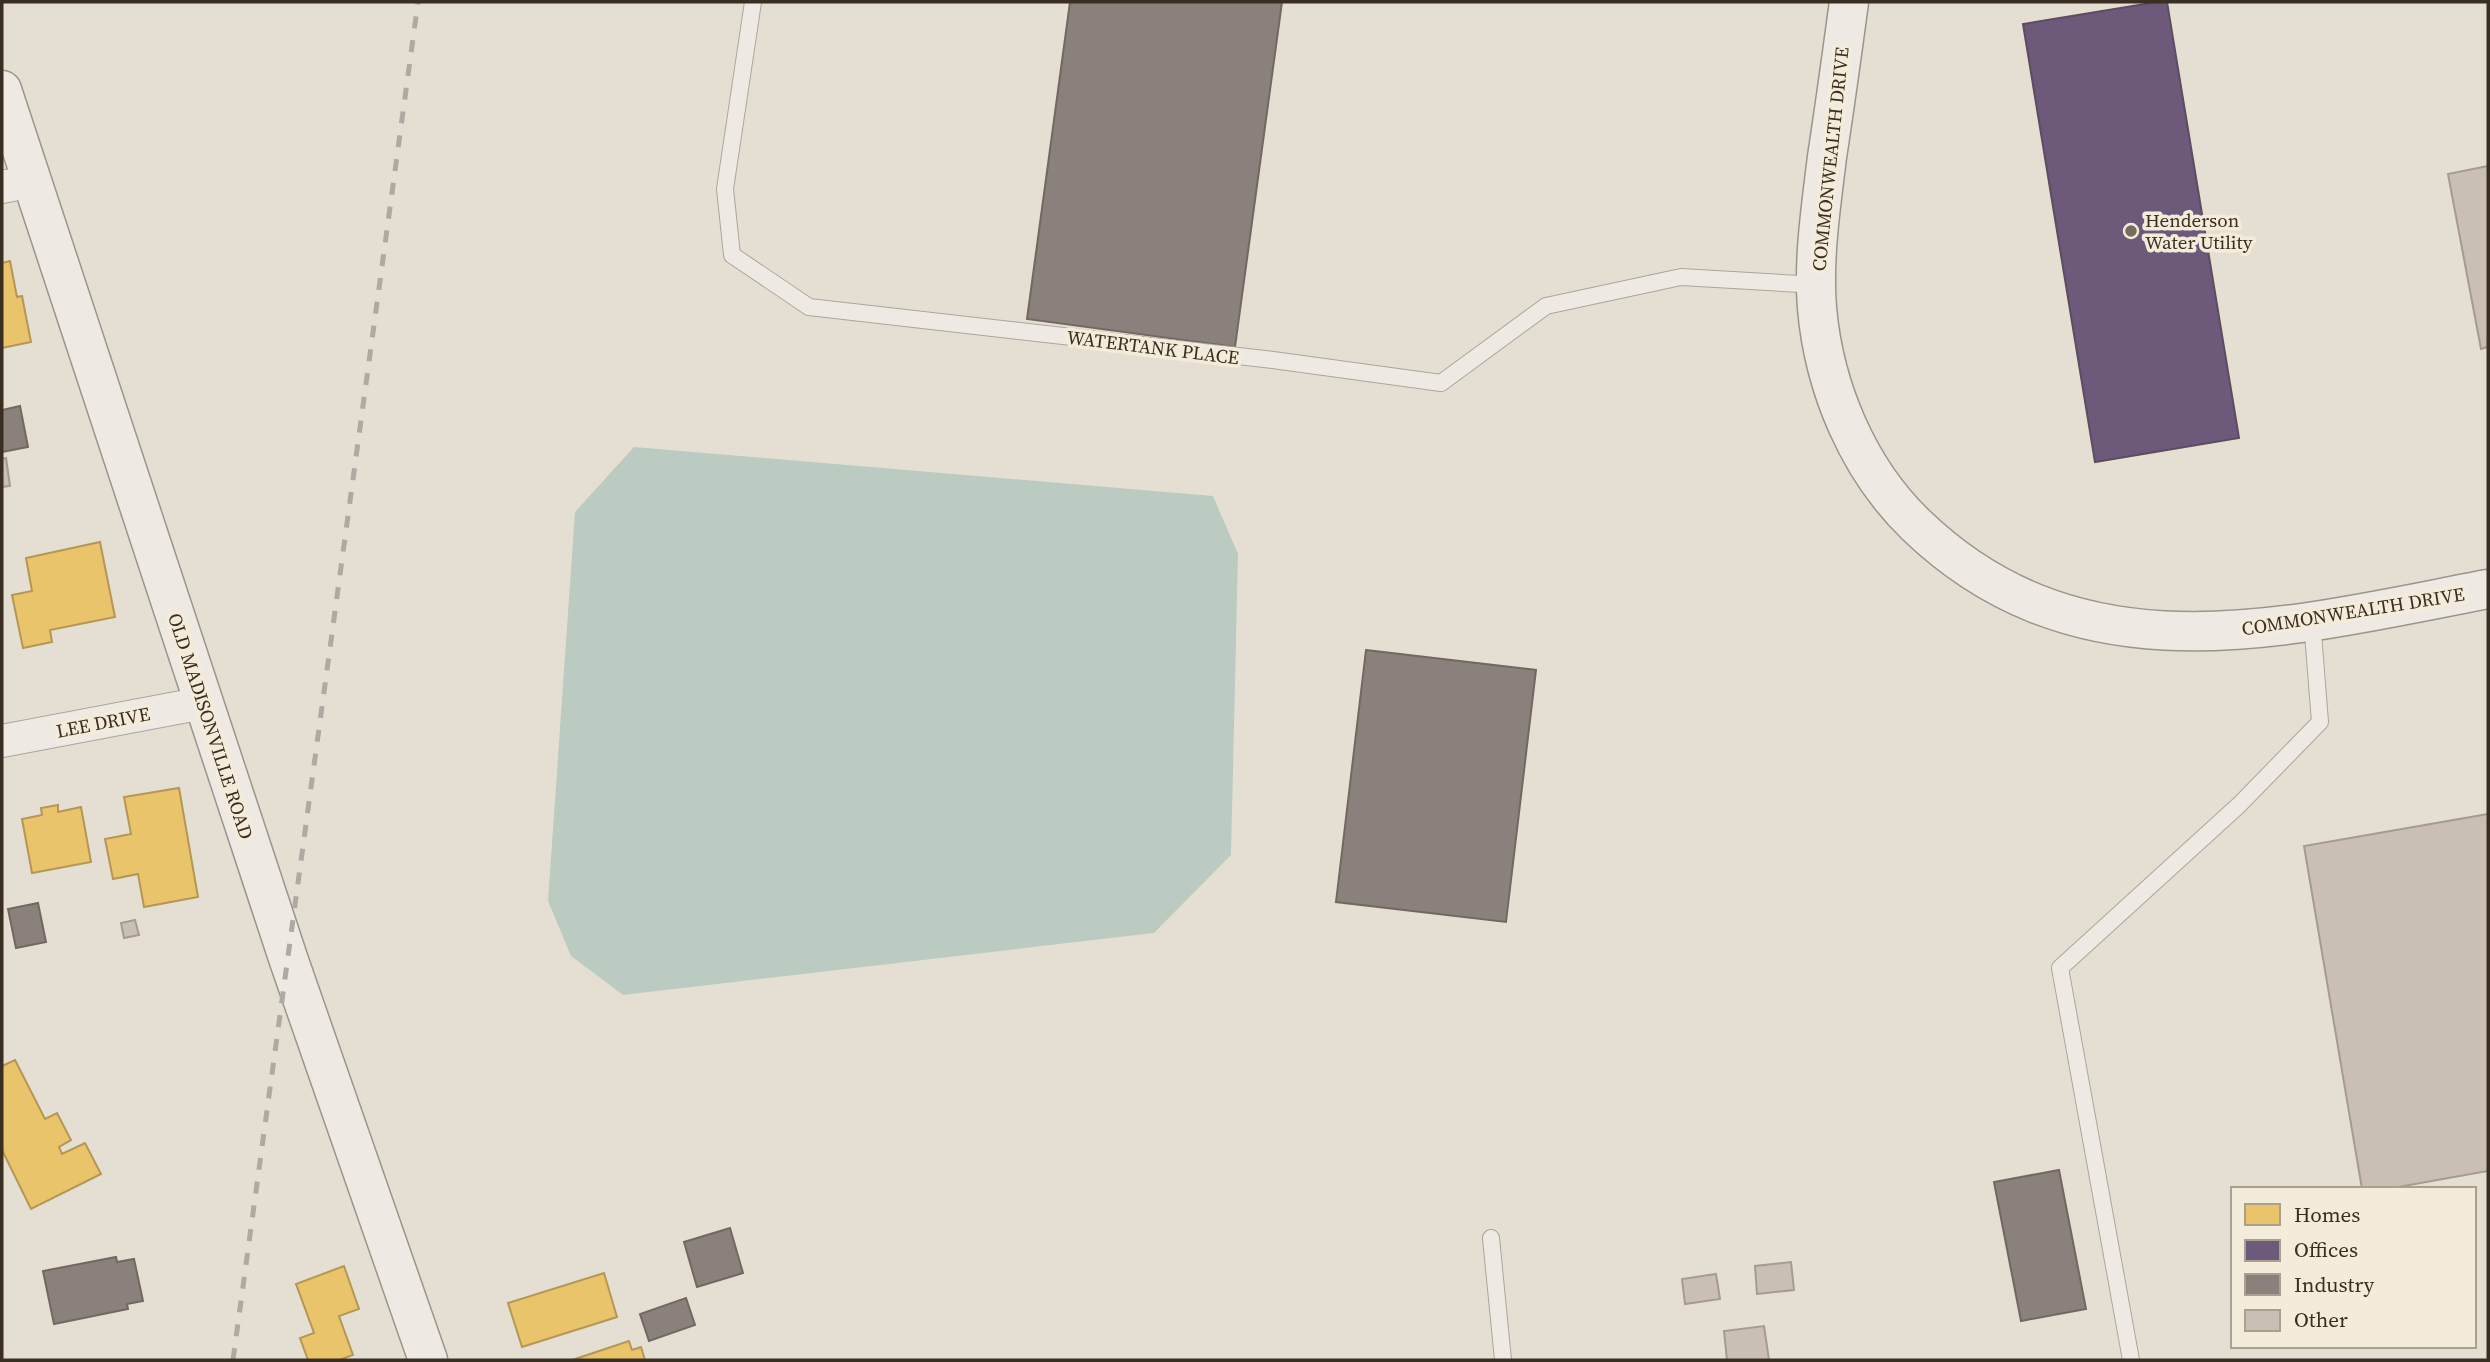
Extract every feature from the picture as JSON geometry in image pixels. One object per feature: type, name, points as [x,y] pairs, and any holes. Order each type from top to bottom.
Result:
[{"type":"main road","name":"COMMONWEALTH DRIVE","points":[[1849,2],[1818,232],[1817,307],[1826,365],[1844,419],[1870,469],[1903,513],[1932,541],[1987,581],[2036,606],[2089,622],[2143,630],[2198,633],[2312,621],[2488,589]]},
{"type":"main road","name":"OLD MADISONVILLE ROAD","points":[[2,90],[17,184],[203,703],[288,958],[428,1360]]},
{"type":"street","name":"LEE DRIVE","points":[[2,741],[203,703]]},
{"type":"lane","name":"WATERTANK PLACE","points":[[753,2],[724,189],[732,255],[809,307],[1273,360],[1441,383],[1546,306],[1681,277],[1817,285]]},
{"type":"lane","points":[[2131,1360],[2060,968],[2239,805],[2320,722],[2312,621]]},
{"type":"lane","points":[[1490,1238],[1503,1360]]},
{"type":"shaded area","points":[[634,447],[1213,496],[1238,554],[1231,855],[1154,933],[623,995],[571,956],[548,901],[575,512]]},
{"type":"building: Homes","points":[[10,261],[17,297],[22,296],[31,342],[2,348],[2,263]]},
{"type":"building: Homes","points":[[100,542],[115,617],[50,630],[52,642],[23,648],[12,595],[32,591],[26,558]]},
{"type":"building: Homes","points":[[179,788],[198,897],[144,907],[138,874],[113,879],[105,839],[131,834],[124,797]]},
{"type":"building: Homes","points":[[58,805],[58,812],[81,807],[91,862],[32,873],[22,819],[42,815],[41,808]]},
{"type":"building: Homes","points":[[15,1060],[45,1119],[57,1113],[71,1140],[59,1147],[62,1154],[85,1143],[101,1174],[31,1209],[2,1150],[2,1066]]},
{"type":"building: Homes","points":[[344,1266],[359,1309],[339,1316],[353,1355],[339,1360],[308,1360],[300,1338],[314,1333],[296,1284]]},
{"type":"building: Homes","points":[[604,1273],[617,1317],[522,1347],[508,1303]]},
{"type":"building: Homes","points":[[629,1341],[632,1350],[641,1347],[645,1360],[572,1360]]},
{"type":"building: Offices","name":"Henderson Water Utility","points":[[2167,2],[2239,438],[2095,462],[2023,24]]},
{"type":"building: Industry","points":[[1070,2],[1282,2],[1235,347],[1027,319]]},
{"type":"building: Industry","points":[[20,406],[28,447],[2,452],[2,410]]},
{"type":"building: Industry","points":[[1366,650],[1536,670],[1506,922],[1336,902]]},
{"type":"building: Industry","points":[[38,903],[46,942],[16,948],[8,909]]},
{"type":"building: Industry","points":[[2059,1170],[2086,1309],[2021,1321],[1994,1182]]},
{"type":"building: Industry","points":[[730,1228],[743,1273],[697,1287],[684,1242]]},
{"type":"building: Industry","points":[[116,1257],[117,1262],[134,1259],[143,1301],[127,1304],[128,1309],[54,1324],[43,1271]]},
{"type":"building: Industry","points":[[686,1298],[695,1325],[649,1341],[640,1314]]},
{"type":"building: Other","points":[[2488,166],[2488,347],[2481,349],[2448,174]]},
{"type":"building: Other","points":[[6,458],[10,486],[2,487],[2,459]]},
{"type":"building: Other","points":[[2488,814],[2488,1171],[2398,1187],[2362,1187],[2304,846]]},
{"type":"building: Other","points":[[135,920],[139,935],[124,938],[121,923]]},
{"type":"building: Other","points":[[1791,1262],[1794,1290],[1757,1294],[1755,1266]]},
{"type":"building: Other","points":[[1716,1274],[1720,1299],[1685,1304],[1682,1279]]},
{"type":"building: Other","points":[[1764,1326],[1769,1360],[1727,1360],[1724,1331]]},
{"type":"railway","points":[[233,1360],[418,2]]},
{"type":"place","name":"Henderson Water Utility","points":[[2131,231]]}]
